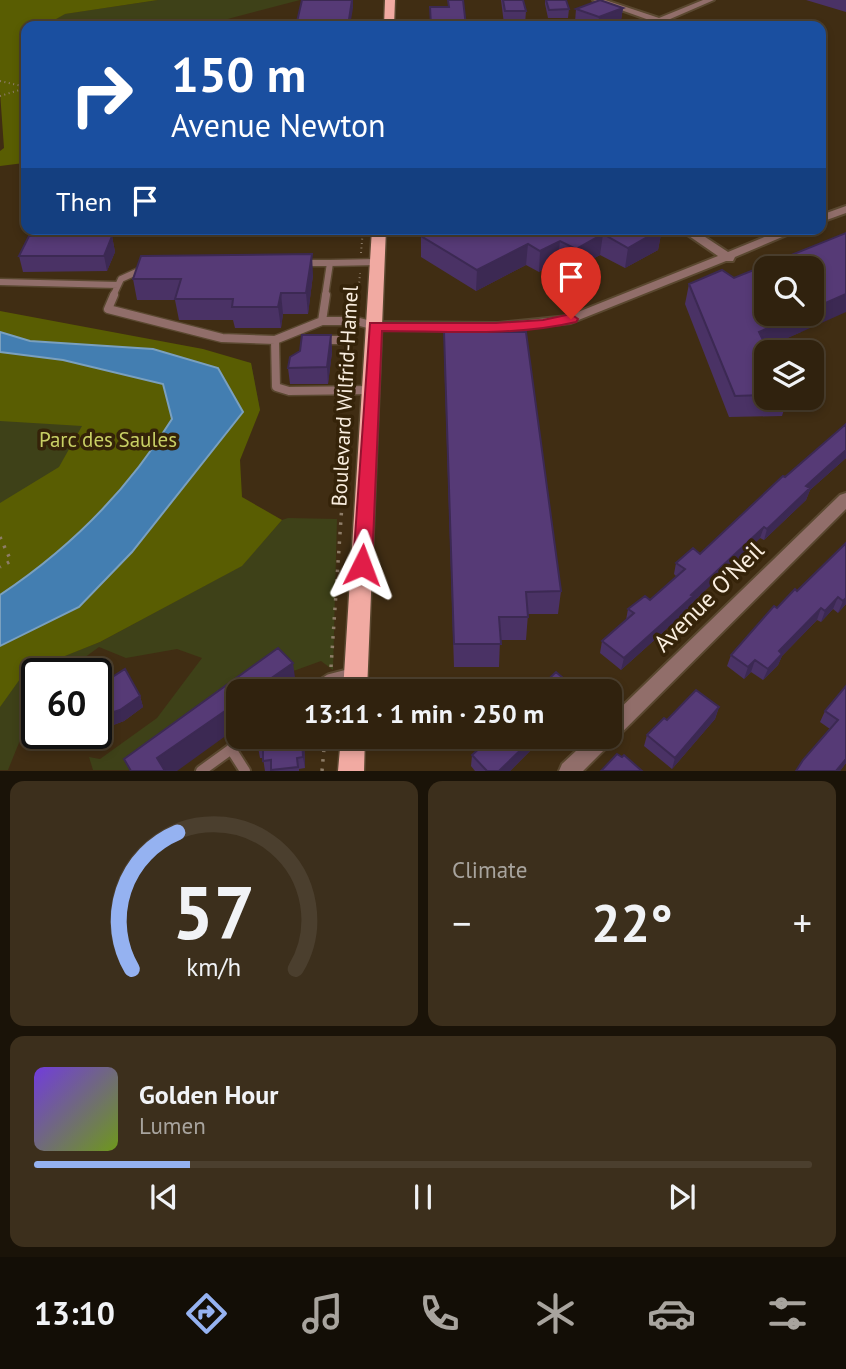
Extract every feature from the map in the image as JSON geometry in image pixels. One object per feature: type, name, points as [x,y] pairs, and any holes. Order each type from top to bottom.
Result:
[{"type":"main road","points":[[389,21],[390,0]]},
{"type":"main road","name":"Boulevard Wilfrid-Hamel","points":[[356,679],[379,235]]},
{"type":"street","points":[[597,0],[660,21],[710,0]]},
{"type":"street","points":[[826,217],[846,209]]},
{"type":"street","points":[[694,235],[729,258]]},
{"type":"street","points":[[375,326],[496,327],[561,321],[729,258],[781,235]]},
{"type":"street","name":"Avenue O'Neil","points":[[622,719],[846,499]]},
{"type":"street","points":[[569,771],[592,749]]},
{"type":"lane","points":[[288,263],[377,262]]},
{"type":"lane","points":[[322,321],[330,263]]},
{"type":"lane","points":[[154,264],[121,279],[108,309],[222,338],[275,340],[322,321],[356,321],[375,326]]},
{"type":"lane","points":[[0,282],[118,285]]},
{"type":"lane","points":[[290,334],[311,340],[340,340]]},
{"type":"lane","points":[[275,340],[276,387],[289,391],[372,390]]},
{"type":"lane","points":[[201,771],[231,749],[245,771]]},
{"type":"path","points":[[0,81],[21,86]]},
{"type":"path","points":[[0,96],[21,89]]},
{"type":"path","points":[[361,251],[362,235]]},
{"type":"path","points":[[356,316],[360,272]]},
{"type":"path","points":[[330,679],[348,423]]},
{"type":"path","points":[[0,537],[11,561],[0,567]]},
{"type":"path","points":[[322,771],[324,749]]},
{"type":"green space","points":[[0,0],[158,0],[65,14],[53,21],[21,21],[21,163],[0,166],[0,151],[4,148],[0,92]]},
{"type":"green space","points":[[158,0],[300,0],[220,21],[53,21],[64,14]]},
{"type":"green space","points":[[0,311],[203,349],[251,363],[260,410],[240,460],[242,497],[282,520],[242,566],[100,642],[60,658],[21,658],[21,678],[0,707],[0,646],[79,607],[132,552],[243,412],[90,345],[30,341],[0,332]]},
{"type":"green space","name":"Parc des Saules","points":[[0,312],[251,363],[260,410],[42,658],[21,658],[21,738],[8,770],[0,770]]},
{"type":"green space","points":[[0,352],[63,360],[163,384],[172,419],[136,470],[95,516],[50,558],[0,595],[0,503],[59,467],[82,426],[0,421]]},
{"type":"green space","name":"Parc des Saules","points":[[337,519],[333,670],[321,661],[271,679],[226,679],[226,700],[138,770],[93,770],[89,757],[100,759],[157,718],[202,658],[177,649],[126,658],[99,647],[84,658],[59,658],[100,642],[241,566],[282,520]]},
{"type":"water","points":[[0,332],[30,341],[153,349],[218,368],[243,412],[132,552],[79,607],[0,646],[0,595],[50,558],[95,516],[136,470],[172,419],[163,384],[63,360],[0,352]]},
{"type":"building","points":[[302,0],[352,0],[349,21],[297,21]]},
{"type":"building","points":[[448,0],[463,0],[465,21],[431,21],[430,7],[449,7]]},
{"type":"building","points":[[503,0],[523,0],[526,11],[505,11]]},
{"type":"building","points":[[546,0],[566,0],[569,9],[549,10]]},
{"type":"building","points":[[600,0],[623,8],[599,17],[576,9]]},
{"type":"building","points":[[846,233],[846,294],[824,304],[824,256],[789,256]]},
{"type":"building","points":[[601,235],[576,249],[560,241],[540,251],[528,244],[477,270],[421,236]]},
{"type":"building","points":[[605,235],[651,235],[628,248]]},
{"type":"building","points":[[29,236],[112,236],[104,256],[19,256]]},
{"type":"building","points":[[312,254],[306,293],[281,293],[278,307],[232,307],[233,299],[175,299],[181,279],[133,279],[141,256]]},
{"type":"building","points":[[722,270],[734,278],[754,270],[754,326],[773,326],[759,332],[763,340],[754,340],[754,395],[735,396],[689,284]]},
{"type":"building","points":[[444,332],[526,332],[561,591],[526,592],[528,617],[499,617],[501,644],[454,644]]},
{"type":"building","points":[[302,335],[331,335],[327,367],[288,368],[290,357],[300,351]]},
{"type":"building","points":[[846,424],[846,450],[806,486],[810,488],[767,529],[764,527],[624,658],[602,641],[634,613],[628,609],[645,596],[650,600],[685,569],[676,563],[693,548],[700,554],[783,476]]},
{"type":"building","points":[[846,543],[846,598],[843,601],[838,597],[825,611],[821,608],[779,651],[782,654],[768,669],[755,660],[748,667],[731,655],[774,606],[777,608],[795,589],[797,591]]},
{"type":"building","points":[[278,648],[293,663],[270,679],[235,679]]},
{"type":"building","points":[[125,669],[140,696],[112,712],[112,677]]},
{"type":"building","points":[[556,672],[564,679],[549,679]]},
{"type":"building","points":[[226,685],[226,710],[157,758],[165,771],[131,771],[124,759]]},
{"type":"building","points":[[846,686],[846,759],[836,771],[796,771],[838,720],[825,711]]},
{"type":"building","points":[[696,690],[719,707],[675,758],[647,735],[664,718],[667,720]]},
{"type":"building","points":[[263,749],[303,749],[303,757],[297,758],[298,767],[271,770],[271,760],[263,761]]},
{"type":"building","points":[[479,749],[522,749],[499,771],[487,771],[472,755]]},
{"type":"building","points":[[617,754],[622,757],[624,755],[642,771],[601,771]]},
{"type":"route","points":[[362,565],[375,326],[496,327],[571,319]]}]
